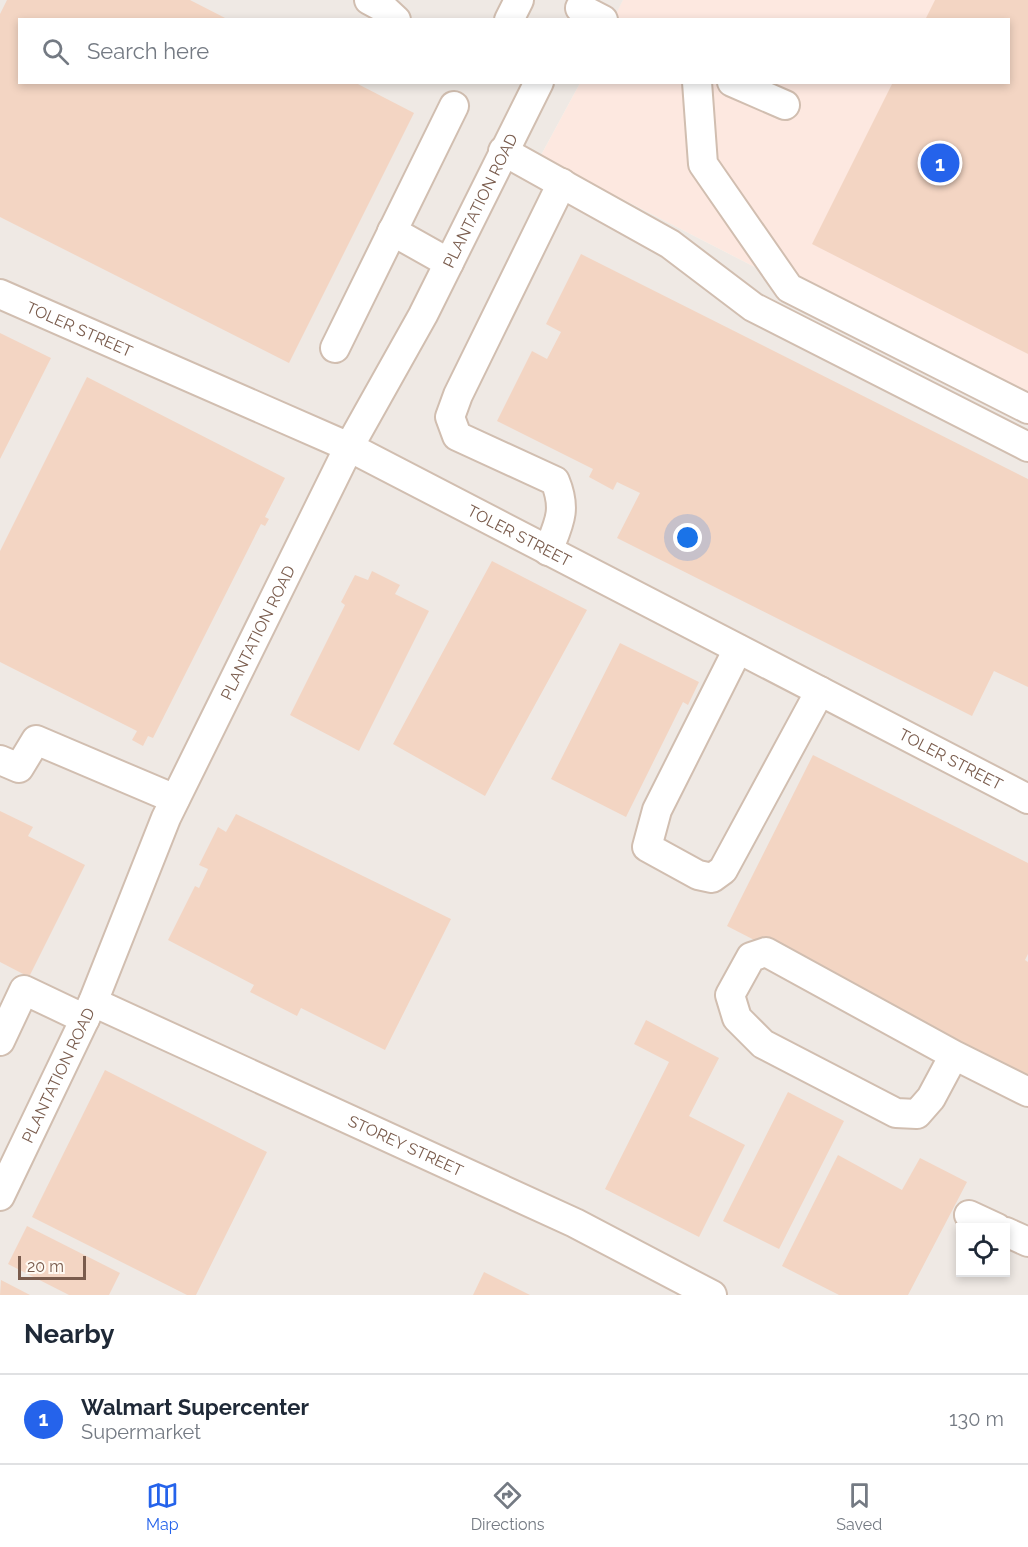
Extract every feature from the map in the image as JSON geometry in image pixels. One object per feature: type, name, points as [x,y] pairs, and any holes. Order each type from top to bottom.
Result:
[{"type":"street","points":[[510,18],[519,0]]},
{"type":"street","name":"PLANTATION ROAD","points":[[0,1196],[89,1010],[176,799],[349,447],[423,315],[503,151],[539,84]]},
{"type":"street","points":[[697,84],[703,164],[789,288],[1028,409]]},
{"type":"street","points":[[737,84],[785,105]]},
{"type":"street","points":[[335,348],[454,106]]},
{"type":"street","points":[[503,151],[670,244],[753,307],[1028,447]]},
{"type":"street","points":[[548,550],[562,515],[562,498],[555,481],[457,436],[450,417],[458,395],[562,183]]},
{"type":"street","points":[[392,231],[449,262]]},
{"type":"street","name":"TOLER STREET","points":[[0,294],[349,447],[1028,799]]},
{"type":"street","points":[[738,649],[657,810],[647,847],[698,875],[712,878],[723,870],[820,691]]},
{"type":"street","points":[[0,760],[19,768],[36,740],[176,799]]},
{"type":"street","points":[[954,1055],[931,1098],[917,1114],[896,1113],[763,1044],[737,1018],[730,995],[751,957],[766,952],[954,1055],[1028,1092]]},
{"type":"street","name":"STOREY STREET","points":[[0,1041],[24,990],[89,1010],[575,1223],[712,1295]]},
{"type":"street","points":[[969,1215],[987,1223]]},
{"type":"street","points":[[1010,1234],[1028,1242]]},
{"type":"shaded area","points":[[0,0],[623,0],[614,18],[18,18],[18,84],[579,84],[540,157],[1028,407],[1028,1295],[0,1295]]},
{"type":"shaded area","points":[[623,0],[1028,0],[1028,407],[540,157],[579,84],[1010,84],[1010,18],[614,18]]},
{"type":"building","points":[[7,0],[190,0],[225,18],[18,18],[18,84],[358,84],[414,113],[289,363],[0,217],[0,14]]},
{"type":"building","points":[[935,0],[1028,0],[1028,354],[812,244],[892,84],[1010,84],[1010,18],[926,18]]},
{"type":"building","points":[[581,254],[1028,479],[1028,687],[994,671],[972,716],[617,538],[640,493],[617,482],[613,490],[589,477],[593,469],[497,421],[532,351],[547,359],[561,332],[546,324]]},
{"type":"building","points":[[0,333],[51,358],[0,459]]},
{"type":"building","points":[[87,377],[285,478],[265,517],[269,519],[265,526],[261,524],[153,738],[148,736],[143,746],[132,740],[137,731],[0,662],[0,551]]},
{"type":"building","points":[[492,561],[587,610],[485,796],[393,744]]},
{"type":"building","points":[[372,571],[400,585],[395,594],[429,611],[359,751],[290,715],[345,605],[341,602],[355,575],[368,580]]},
{"type":"building","points":[[620,643],[699,682],[688,705],[683,702],[626,817],[551,779]]},
{"type":"building","points":[[813,755],[1028,863],[1028,954],[1025,960],[1028,962],[1028,1080],[727,926]]},
{"type":"building","points":[[0,811],[33,827],[28,836],[85,865],[29,977],[0,962]]},
{"type":"building","points":[[236,814],[451,919],[385,1050],[301,1008],[297,1016],[250,992],[254,985],[168,940],[195,886],[199,888],[208,869],[199,865],[218,827],[226,832]]},
{"type":"building","points":[[646,1020],[719,1058],[689,1116],[745,1145],[699,1237],[605,1189],[669,1062],[634,1044]]},
{"type":"building","points":[[105,1070],[267,1152],[196,1295],[187,1295],[32,1217]]},
{"type":"building","points":[[788,1092],[844,1121],[779,1249],[723,1221]]},
{"type":"building","points":[[838,1155],[902,1190],[920,1158],[967,1182],[908,1295],[839,1295],[782,1266]]},
{"type":"building","points":[[27,1226],[120,1273],[109,1295],[69,1295],[8,1264]]},
{"type":"building","points":[[484,1272],[530,1295],[473,1295]]},
{"type":"building","points":[[1,1280],[30,1295],[0,1295]]},
{"type":"place","name":"Walmart Supercenter","points":[[940,163]]}]
